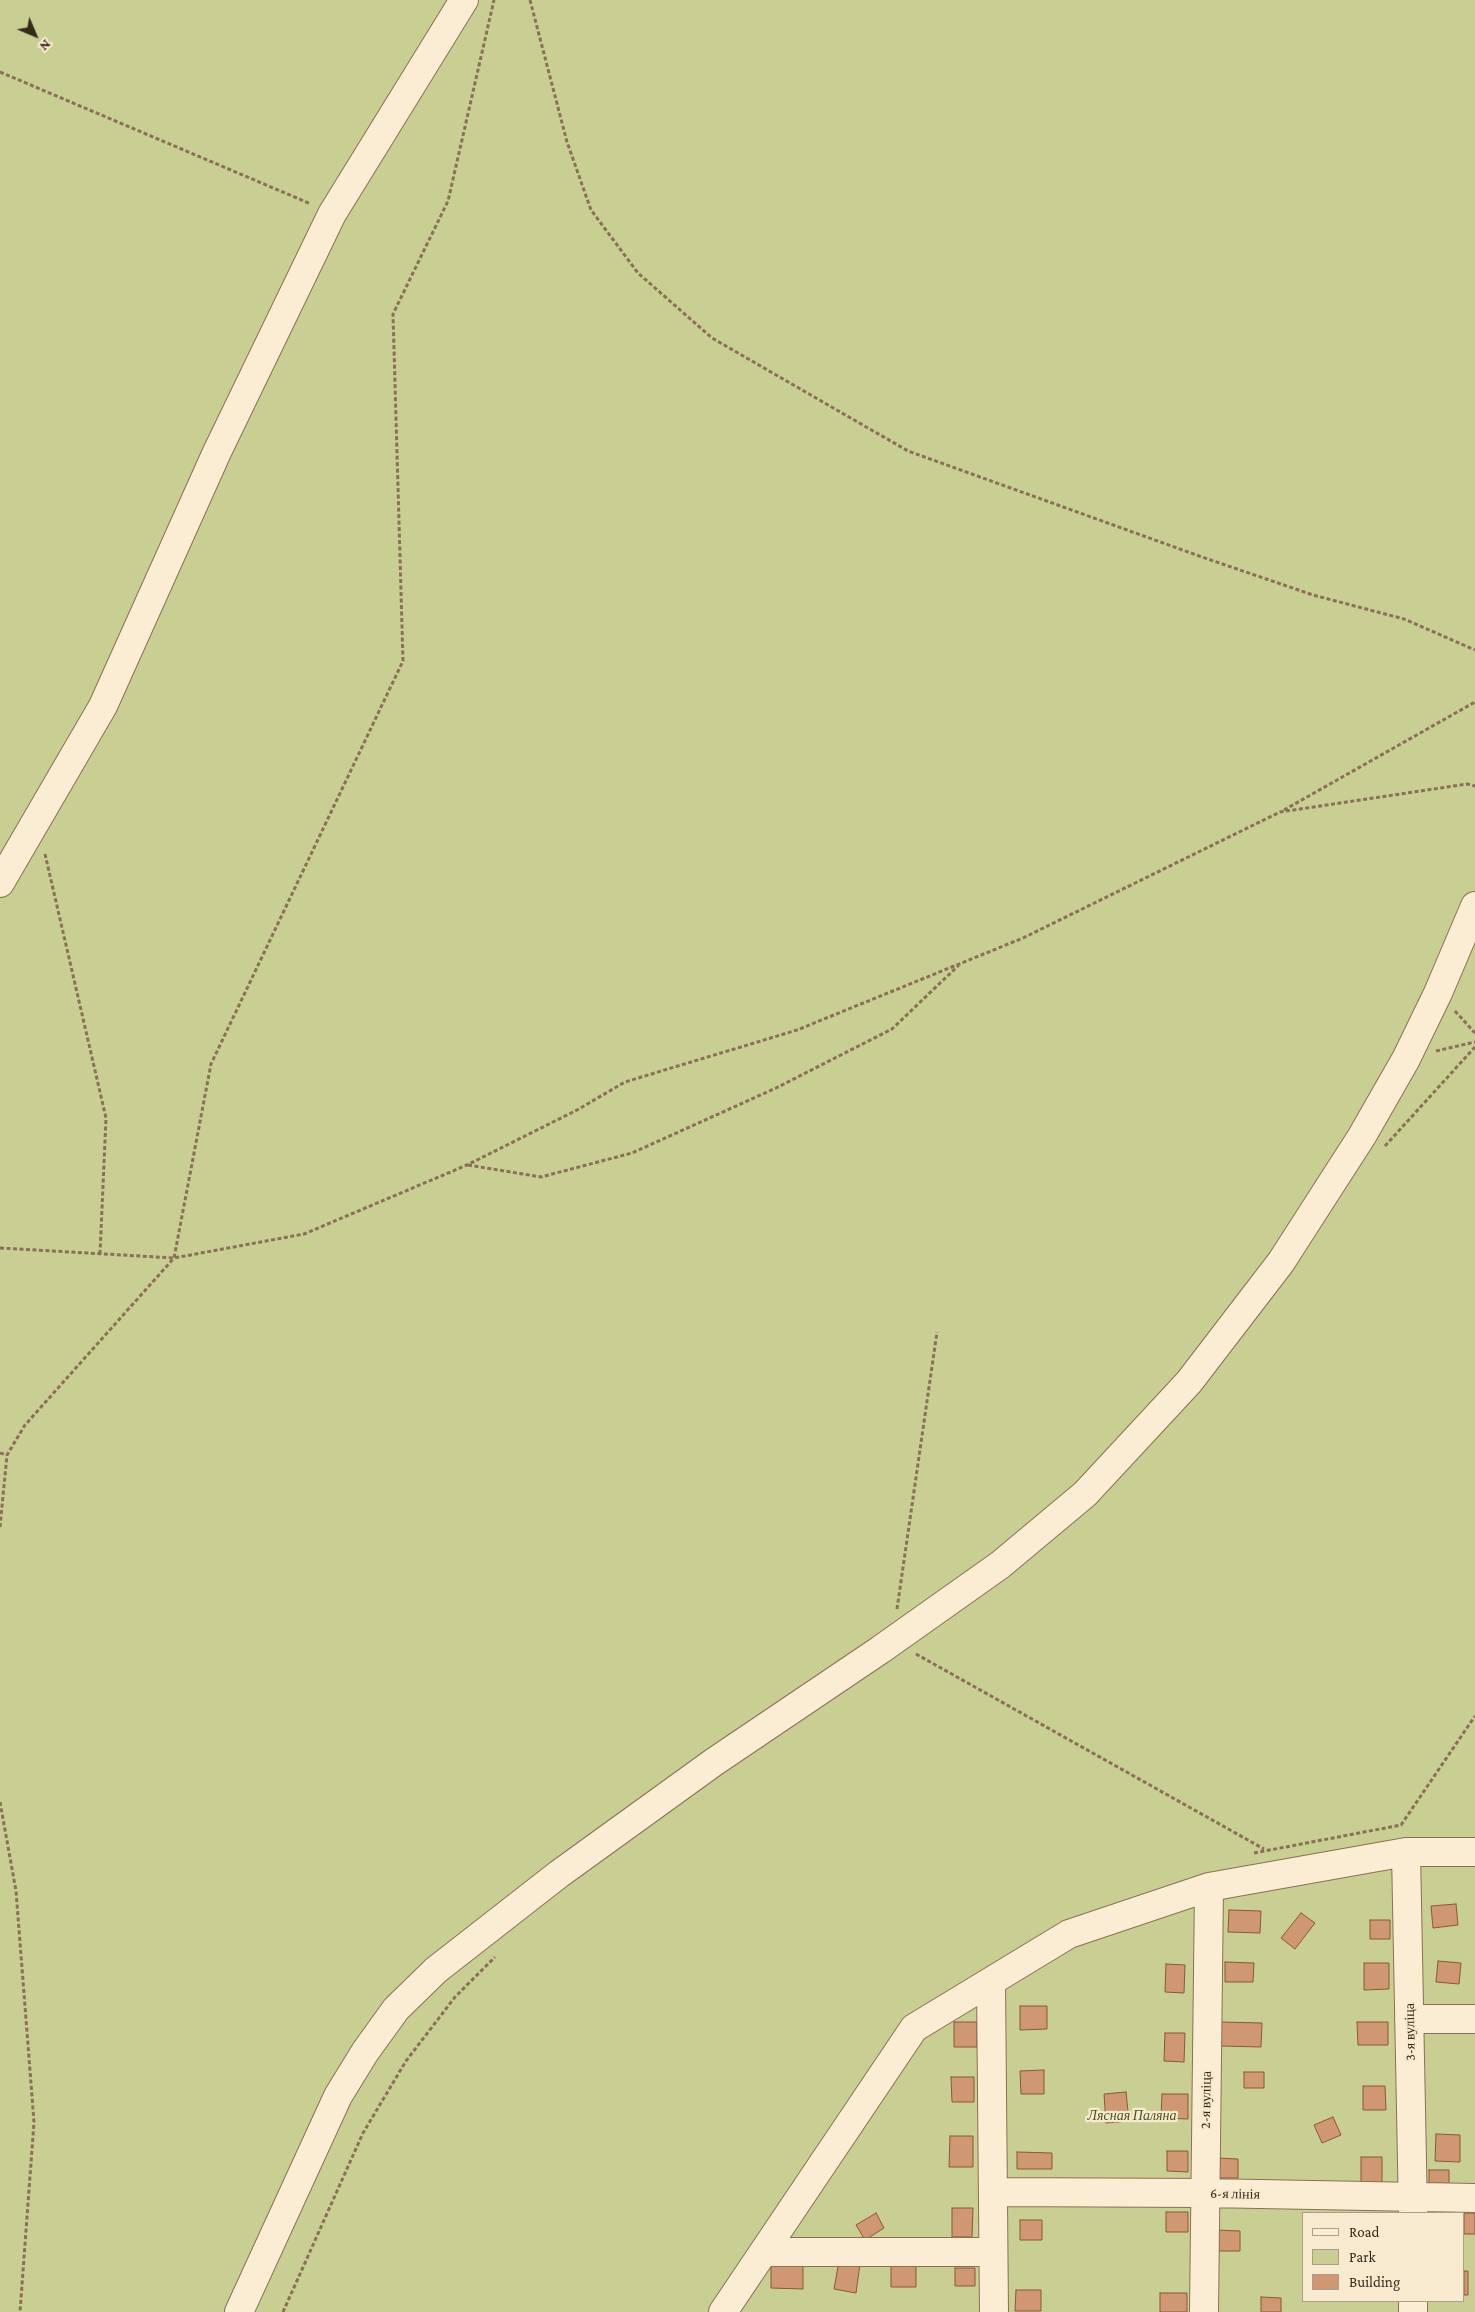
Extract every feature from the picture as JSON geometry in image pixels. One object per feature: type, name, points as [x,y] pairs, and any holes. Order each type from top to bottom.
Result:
[{"type":"street","points":[[0,883],[103,706],[217,452],[332,214],[464,0]]},
{"type":"street","points":[[240,2312],[338,2096],[365,2052],[396,2009],[436,1970],[560,1874],[714,1762],[902,1646],[1085,1494],[1189,1382],[1281,1262],[1362,1136],[1406,1059],[1438,992],[1475,906]]},
{"type":"street","points":[[723,2312],[914,2028],[1069,1934],[1209,1887],[1406,1852],[1475,1852]]},
{"type":"street","name":"3-я вуліца","points":[[1406,1852],[1413,2205]]},
{"type":"street","name":"2-я вуліца","points":[[1204,2312],[1209,1887]]},
{"type":"street","points":[[991,1982],[994,2312]]},
{"type":"street","points":[[1409,2019],[1475,2020]]},
{"type":"street","name":"6-я лінія","points":[[994,2192],[1205,2193],[1413,2205],[1475,2198]]},
{"type":"street","points":[[764,2252],[993,2252]]},
{"type":"path","points":[[0,1528],[7,1455],[24,1425],[174,1258],[211,1064],[403,661],[393,314],[448,201],[494,0]]},
{"type":"path","points":[[530,0],[567,142],[591,210],[638,273],[712,338],[908,451],[1202,557],[1314,595],[1404,619],[1475,650]]},
{"type":"path","points":[[0,72],[332,214]]},
{"type":"path","points":[[0,1248],[174,1258],[304,1234],[467,1165],[577,1110],[625,1082],[798,1030],[1022,938],[1280,812],[1475,702]]},
{"type":"path","points":[[1280,812],[1467,784],[1475,786]]},
{"type":"path","points":[[37,819],[106,1118],[100,1254]]},
{"type":"path","points":[[467,1165],[541,1177],[632,1153],[776,1088],[892,1029],[961,963]]},
{"type":"path","points":[[1406,1059],[1475,1042]]},
{"type":"path","points":[[937,1332],[902,1646],[1264,1850],[1401,1825],[1475,1716]]},
{"type":"path","points":[[0,1453],[7,1455]]},
{"type":"path","points":[[0,1802],[16,1890],[34,2122],[20,2312]]},
{"type":"path","points":[[283,2312],[363,2133],[401,2069],[454,1997],[502,1950]]},
{"type":"green space","name":"Лясная Паляна","points":[[0,0],[1475,0],[1475,2312],[0,2312]]},
{"type":"building","points":[[1456,1904],[1458,1925],[1433,1928],[1431,1906]]},
{"type":"building","points":[[1229,1910],[1261,1911],[1260,1933],[1228,1932]]},
{"type":"building","points":[[1301,1913],[1315,1923],[1295,1949],[1281,1938]]},
{"type":"building","points":[[1370,1920],[1390,1920],[1390,1939],[1370,1939]]},
{"type":"building","points":[[1438,1961],[1461,1963],[1459,1984],[1436,1982]]},
{"type":"building","points":[[1225,1962],[1254,1963],[1253,1982],[1225,1982]]},
{"type":"building","points":[[1364,1963],[1389,1963],[1389,1989],[1364,1990]]},
{"type":"building","points":[[1166,1964],[1185,1965],[1184,1993],[1165,1992]]},
{"type":"building","points":[[1020,2006],[1047,2006],[1047,2029],[1020,2030]]},
{"type":"building","points":[[954,2022],[977,2022],[977,2047],[954,2047]]},
{"type":"building","points":[[1221,2022],[1262,2023],[1261,2047],[1221,2046]]},
{"type":"building","points":[[1357,2022],[1388,2022],[1388,2045],[1358,2045]]},
{"type":"building","points":[[1165,2033],[1185,2033],[1184,2062],[1164,2061]]},
{"type":"building","points":[[1044,2070],[1044,2094],[1021,2094],[1020,2071]]},
{"type":"building","points":[[1244,2072],[1264,2072],[1264,2088],[1244,2088]]},
{"type":"building","points":[[951,2077],[974,2077],[974,2102],[952,2102]]},
{"type":"building","points":[[1363,2086],[1385,2086],[1386,2110],[1363,2110]]},
{"type":"building","points":[[1126,2092],[1129,2121],[1106,2123],[1104,2094]]},
{"type":"building","points":[[1162,2094],[1188,2094],[1188,2119],[1161,2118]]},
{"type":"building","points":[[1333,2117],[1341,2135],[1322,2143],[1314,2125]]},
{"type":"building","points":[[1436,2134],[1460,2135],[1460,2162],[1435,2161]]},
{"type":"building","points":[[950,2136],[973,2136],[973,2167],[949,2167]]},
{"type":"building","points":[[1167,2151],[1188,2151],[1188,2172],[1167,2171]]},
{"type":"building","points":[[1017,2152],[1052,2153],[1052,2169],[1017,2169]]},
{"type":"building","points":[[1361,2157],[1382,2157],[1382,2183],[1361,2183]]},
{"type":"building","points":[[1216,2158],[1238,2159],[1238,2178],[1216,2178]]},
{"type":"building","points":[[1429,2170],[1449,2170],[1449,2184],[1429,2185]]},
{"type":"building","points":[[952,2208],[973,2208],[972,2237],[952,2237]]},
{"type":"building","points":[[1166,2212],[1188,2212],[1188,2232],[1166,2232]]},
{"type":"building","points":[[876,2213],[884,2228],[865,2240],[856,2225]]},
{"type":"building","points":[[1465,2213],[1475,2213],[1475,2234],[1465,2234]]},
{"type":"building","points":[[1020,2220],[1042,2220],[1042,2240],[1020,2240]]},
{"type":"building","points":[[1215,2230],[1240,2231],[1240,2251],[1215,2251]]},
{"type":"building","points":[[839,2261],[860,2264],[856,2293],[834,2289]]},
{"type":"building","points":[[891,2261],[916,2261],[916,2287],[891,2287]]},
{"type":"building","points":[[771,2265],[803,2265],[803,2289],[771,2288]]},
{"type":"building","points":[[955,2268],[975,2268],[975,2286],[955,2286]]},
{"type":"building","points":[[1465,2271],[1468,2271],[1468,2295],[1465,2295]]},
{"type":"building","points":[[1016,2290],[1041,2290],[1041,2311],[1015,2311]]},
{"type":"building","points":[[1160,2293],[1187,2293],[1187,2312],[1160,2312]]},
{"type":"building","points":[[1261,2297],[1281,2298],[1281,2312],[1261,2312]]}]
